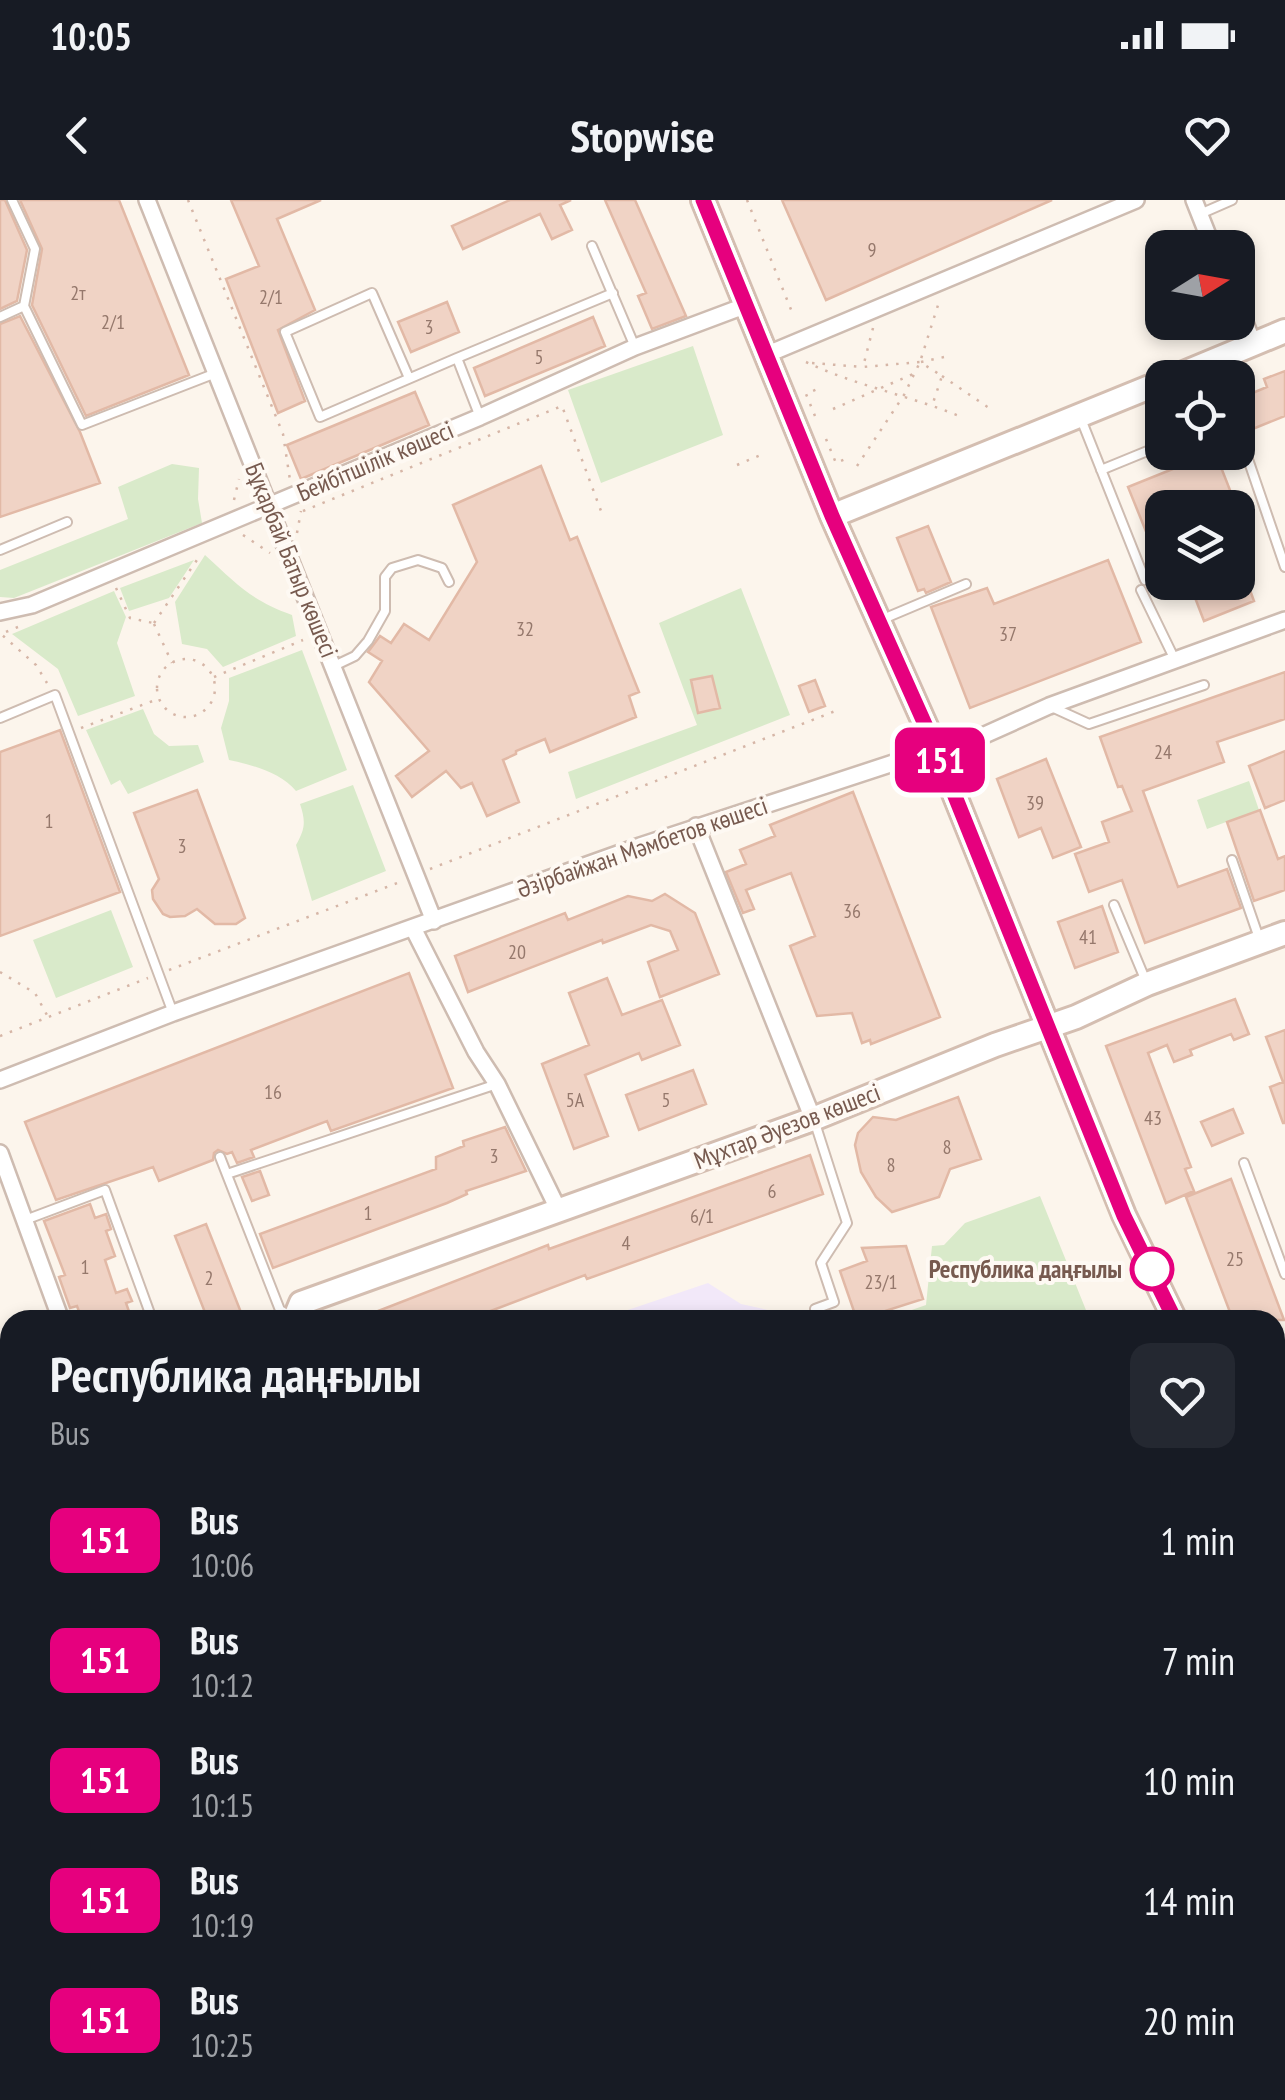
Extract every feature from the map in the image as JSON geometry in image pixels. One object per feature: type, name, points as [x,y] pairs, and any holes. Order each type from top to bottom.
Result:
[{"type":"main road","points":[[703,200],[832,516],[936,749],[1124,1216],[1170,1310]]},
{"type":"main road","points":[[1214,360],[1285,331]]},
{"type":"main road","points":[[832,516],[1145,389]]},
{"type":"main road","name":"Мұхтар Әуезов көшесі","points":[[298,1310],[301,1303],[813,1118],[1147,984],[1285,934]]},
{"type":"street","name":"Бұқарбай Батыр көшесі","points":[[147,200],[434,921]]},
{"type":"street","points":[[768,354],[1136,200]]},
{"type":"street","name":"Бейбітшілік көшесі","points":[[0,612],[32,606],[480,417],[635,347],[747,305]]},
{"type":"street","name":"Әзірбайжан Мәмбетов көшесі","points":[[0,1080],[696,826],[968,742],[1049,706],[1285,620]]},
{"type":"street","points":[[696,826],[813,1118]]},
{"type":"street","points":[[414,928],[476,1052],[498,1084],[559,1210]]},
{"type":"street","points":[[0,1152],[56,1310]]},
{"type":"lane","points":[[12,200],[35,249],[24,306],[82,425],[216,374]]},
{"type":"lane","points":[[1197,207],[1232,200]]},
{"type":"lane","points":[[592,246],[635,347]]},
{"type":"lane","points":[[409,378],[372,293],[285,332],[320,417],[613,292]]},
{"type":"lane","points":[[0,316],[24,306]]},
{"type":"lane","points":[[457,358],[480,417]]},
{"type":"lane","points":[[1079,414],[1145,580]]},
{"type":"lane","points":[[1101,470],[1145,452]]},
{"type":"lane","points":[[1252,470],[1285,567]]},
{"type":"lane","points":[[0,550],[67,522]]},
{"type":"lane","points":[[334,666],[355,656],[368,641],[385,612],[385,577],[392,568],[418,560],[442,568],[449,582]]},
{"type":"lane","points":[[878,621],[966,584]]},
{"type":"lane","points":[[1141,590],[1175,660]]},
{"type":"lane","points":[[1049,706],[1089,724],[1204,685]]},
{"type":"lane","points":[[0,718],[55,694],[173,1014]]},
{"type":"lane","points":[[1232,860],[1260,942]]},
{"type":"lane","points":[[1114,905],[1147,984]]},
{"type":"lane","points":[[227,1174],[498,1084]]},
{"type":"lane","points":[[813,1118],[847,1223],[821,1263],[834,1302],[816,1310]]},
{"type":"lane","points":[[220,1157],[280,1310]]},
{"type":"lane","points":[[1244,1163],[1285,1274]]},
{"type":"lane","points":[[25,1220],[105,1190],[149,1310]]},
{"type":"path","points":[[188,200],[283,434],[290,482]]},
{"type":"path","points":[[747,200],[794,316]]},
{"type":"path","points":[[857,466],[904,395],[920,362],[941,296]]},
{"type":"path","points":[[862,367],[873,327]]},
{"type":"path","points":[[948,356],[845,368],[806,362],[840,378],[932,404],[964,418]]},
{"type":"path","points":[[920,362],[989,408]]},
{"type":"path","points":[[833,410],[914,373]]},
{"type":"path","points":[[932,404],[942,376]]},
{"type":"path","points":[[815,416],[806,394],[820,388]]},
{"type":"path","points":[[302,512],[562,406],[601,512]]},
{"type":"path","points":[[826,439],[836,463],[850,457]]},
{"type":"path","points":[[737,465],[762,454]]},
{"type":"path","points":[[154,623],[206,548],[188,556]]},
{"type":"path","points":[[116,586],[130,618],[154,623]]},
{"type":"path","points":[[154,623],[172,663]]},
{"type":"path","points":[[17,627],[0,634],[36,665],[55,694]]},
{"type":"path","points":[[213,678],[310,638]]},
{"type":"path","points":[[196,661],[213,678],[212,702],[193,716],[169,712],[159,699],[158,682],[172,663],[196,661]]},
{"type":"path","points":[[70,732],[159,699]]},
{"type":"path","points":[[424,871],[838,710]]},
{"type":"path","points":[[0,1036],[406,880]]},
{"type":"path","points":[[0,972],[35,993],[48,1017]]},
{"type":"shaded area","points":[[708,1283],[741,1304],[768,1310],[628,1310]]},
{"type":"green space","points":[[693,346],[723,435],[601,483],[568,390]]},
{"type":"green space","points":[[172,464],[199,468],[202,523],[14,598],[0,597],[0,570],[128,519],[118,487]]},
{"type":"green space","points":[[205,555],[254,597],[292,615],[296,636],[223,667],[207,649],[182,644],[175,602]]},
{"type":"green space","points":[[194,560],[169,598],[129,611],[120,588]]},
{"type":"green space","points":[[741,588],[790,715],[576,799],[568,772],[697,725],[659,623]]},
{"type":"green space","points":[[114,591],[126,617],[117,643],[135,696],[78,716],[58,669],[12,634]]},
{"type":"green space","points":[[302,650],[347,770],[296,791],[274,774],[229,760],[221,728],[229,701],[229,678]]},
{"type":"green space","points":[[143,709],[154,734],[169,746],[198,745],[204,762],[128,794],[120,780],[111,785],[86,730]]},
{"type":"green space","points":[[1249,781],[1259,810],[1207,829],[1197,800]]},
{"type":"green space","points":[[353,785],[386,871],[312,901],[296,845],[304,825],[300,804]]},
{"type":"green space","points":[[111,910],[133,967],[56,998],[33,940]]},
{"type":"green space","points":[[1040,1196],[1086,1310],[912,1310],[926,1305],[932,1246],[944,1245],[965,1223]]},
{"type":"building","points":[[0,200],[5,200],[27,250],[17,301],[0,309]]},
{"type":"building","points":[[20,200],[119,200],[189,375],[86,416],[32,305],[42,249]]},
{"type":"building","points":[[231,200],[321,200],[277,219],[315,310],[278,330],[305,401],[278,413],[226,279],[259,266]]},
{"type":"building","points":[[510,200],[571,200],[560,205],[572,230],[552,239],[540,214],[463,249],[452,226]]},
{"type":"building","points":[[605,200],[635,200],[686,316],[652,329],[638,296],[646,293]]},
{"type":"building","points":[[782,200],[1052,200],[826,300]]},
{"type":"building","points":[[447,302],[459,332],[411,352],[398,322]]},
{"type":"building","points":[[20,316],[80,432],[100,483],[0,517],[0,324]]},
{"type":"building","points":[[593,317],[605,346],[485,396],[474,368]]},
{"type":"building","points":[[1285,371],[1285,416],[1255,428],[1255,392],[1267,387],[1264,379]]},
{"type":"building","points":[[415,392],[429,425],[301,479],[287,445]]},
{"type":"building","points":[[541,466],[570,540],[577,537],[639,692],[629,696],[636,717],[550,752],[545,739],[516,751],[503,760],[519,802],[487,816],[472,783],[461,788],[446,771],[412,797],[396,776],[429,751],[369,682],[382,661],[368,652],[380,636],[391,643],[404,624],[429,640],[477,562],[453,505]]},
{"type":"building","points":[[1170,470],[1222,470],[1230,490],[1145,490],[1145,529],[1128,487]]},
{"type":"building","points":[[928,526],[951,582],[926,593],[924,589],[918,591],[897,538]]},
{"type":"building","points":[[1108,560],[1141,642],[970,708],[931,607],[987,588],[994,604]]},
{"type":"building","points":[[1196,600],[1254,600],[1254,601],[1204,621]]},
{"type":"building","points":[[1285,672],[1285,719],[1217,742],[1224,762],[1143,791],[1178,887],[1227,869],[1241,908],[1145,943],[1122,880],[1089,892],[1075,854],[1109,842],[1102,822],[1132,811],[1122,786],[1118,787],[1100,737]]},
{"type":"building","points":[[712,676],[720,708],[698,713],[691,680]]},
{"type":"building","points":[[815,680],[825,706],[809,712],[799,686]]},
{"type":"building","points":[[60,730],[120,892],[0,936],[0,752]]},
{"type":"building","points":[[1285,751],[1285,800],[1265,808],[1249,766]]},
{"type":"building","points":[[1046,759],[1081,847],[1053,858],[1041,828],[1019,837],[997,779]]},
{"type":"building","points":[[197,790],[245,918],[236,924],[215,924],[197,909],[185,916],[170,917],[163,914],[153,899],[152,890],[159,879],[134,813]]},
{"type":"building","points":[[853,792],[940,1017],[871,1044],[870,1040],[862,1043],[852,1013],[817,1016],[790,946],[815,936],[791,873],[746,890],[754,909],[743,913],[726,872],[746,864],[740,850],[775,836],[770,825]]},
{"type":"building","points":[[1260,810],[1278,859],[1285,856],[1285,890],[1254,901],[1227,822]]},
{"type":"building","points":[[665,894],[695,913],[719,974],[660,997],[648,962],[678,950],[670,931],[651,925],[468,992],[455,956],[565,913],[568,920],[628,896],[652,901]]},
{"type":"building","points":[[1102,906],[1118,952],[1075,968],[1058,922]]},
{"type":"building","points":[[409,973],[453,1088],[331,1131],[327,1121],[251,1150],[254,1157],[237,1163],[232,1152],[218,1150],[213,1160],[159,1181],[153,1167],[56,1200],[25,1122]]},
{"type":"building","points":[[607,978],[622,1015],[662,1000],[680,1045],[642,1060],[639,1053],[585,1075],[608,1136],[574,1149],[542,1064],[589,1045],[569,993]]},
{"type":"building","points":[[1235,999],[1249,1034],[1234,1040],[1231,1034],[1190,1050],[1192,1055],[1174,1062],[1167,1045],[1148,1053],[1191,1167],[1185,1169],[1194,1191],[1166,1203],[1106,1046]]},
{"type":"building","points":[[1285,1030],[1283,1123],[1270,1087],[1283,1082],[1266,1037]]},
{"type":"building","points":[[693,1070],[706,1104],[639,1130],[626,1095]]},
{"type":"building","points":[[958,1097],[981,1159],[950,1169],[939,1197],[892,1212],[876,1197],[861,1172],[855,1145],[858,1133],[873,1117],[896,1120]]},
{"type":"building","points":[[1233,1109],[1243,1133],[1212,1146],[1201,1122]]},
{"type":"building","points":[[505,1127],[526,1171],[273,1268],[260,1234],[436,1169],[436,1157],[464,1146],[463,1141]]},
{"type":"building","points":[[810,1155],[823,1194],[493,1310],[381,1310],[548,1245],[549,1249]]},
{"type":"building","points":[[260,1171],[269,1195],[252,1201],[242,1177]]},
{"type":"building","points":[[1231,1179],[1280,1310],[1229,1310],[1186,1197]]},
{"type":"building","points":[[90,1204],[95,1218],[106,1214],[111,1229],[106,1231],[115,1256],[105,1260],[116,1293],[127,1289],[132,1301],[126,1303],[128,1310],[70,1308],[59,1277],[65,1275],[44,1221]]},
{"type":"building","points":[[206,1224],[240,1310],[204,1310],[175,1236]]},
{"type":"building","points":[[906,1246],[923,1299],[888,1310],[854,1310],[840,1271],[867,1261],[862,1248]]},
{"type":"bus line","name":"151","points":[[703,200],[832,516],[936,749],[1124,1216],[1171,1310]]},
{"type":"place","name":"Республика даңғылы","points":[[1152,1269]]}]
